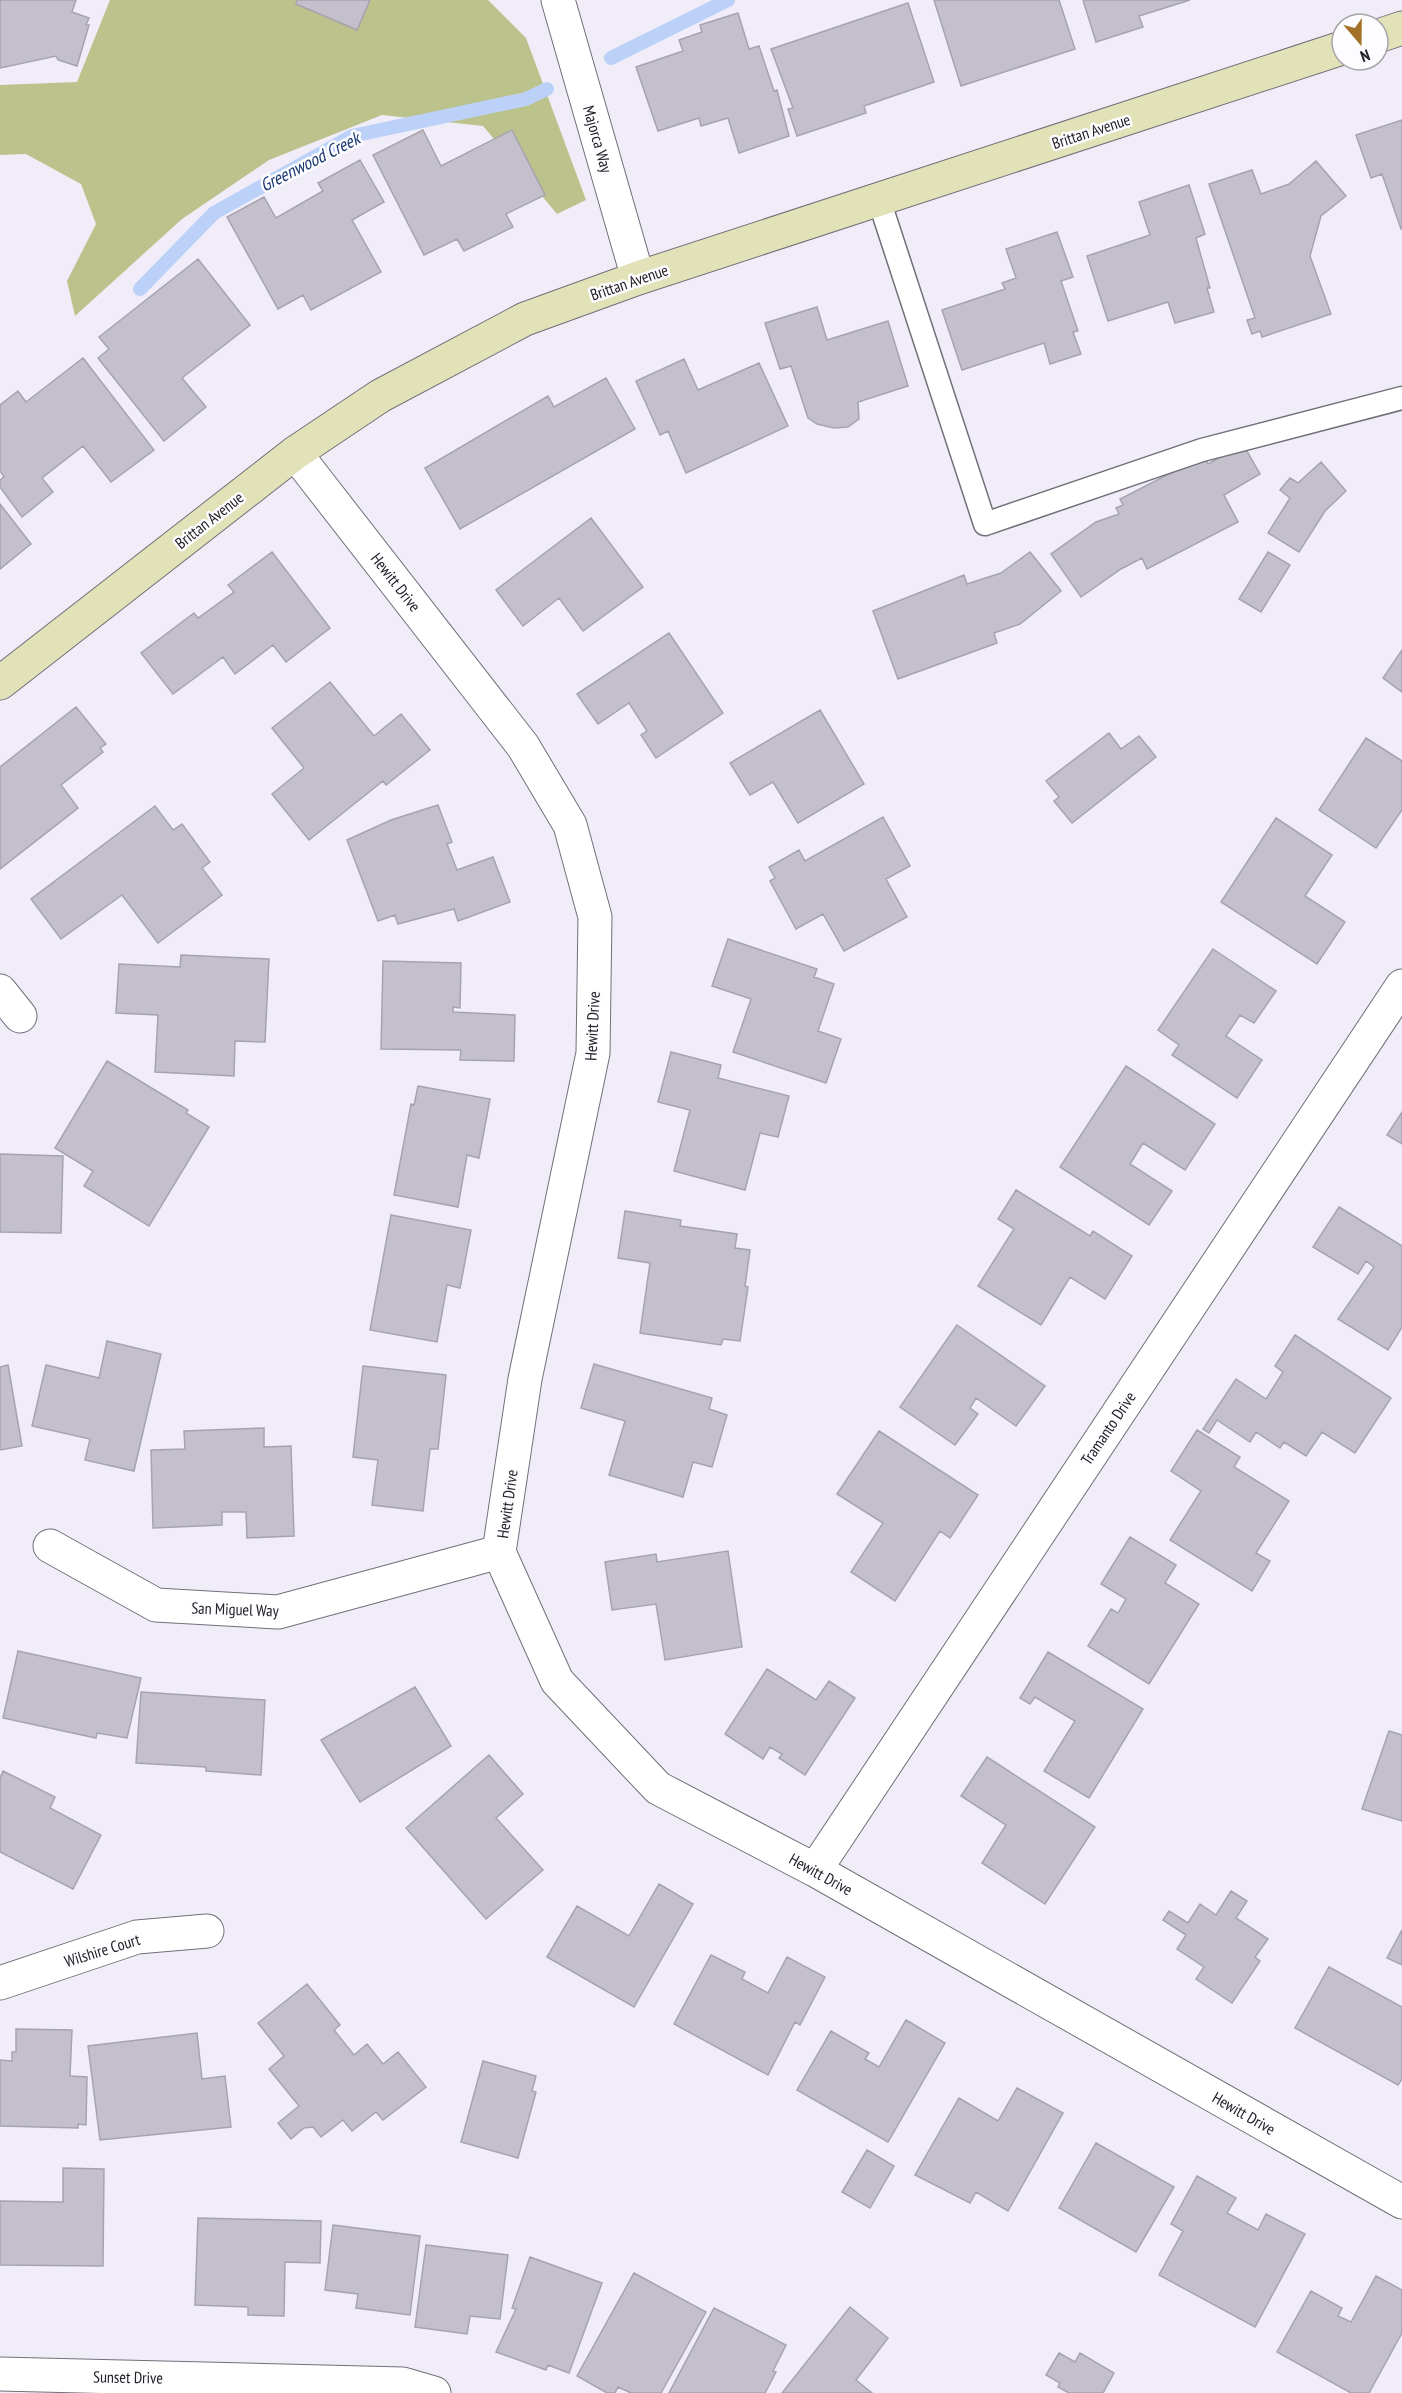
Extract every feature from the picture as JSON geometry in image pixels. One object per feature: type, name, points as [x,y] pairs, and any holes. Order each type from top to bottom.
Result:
[{"type":"main road","name":"Brittan Avenue","points":[[0,683],[295,453],[380,396],[525,319],[638,278],[1330,52]]},
{"type":"street","name":"Majorca Way","points":[[558,0],[638,278]]},
{"type":"street","name":"Hewitt Drive","points":[[295,453],[523,746],[570,825],[595,917],[593,1053],[525,1379],[499,1552],[557,1681],[658,1788],[815,1870],[1402,2202]]},
{"type":"street","name":"Tramanto Drive","points":[[815,1870],[1402,986]]},
{"type":"street","points":[[0,991],[20,1016]]},
{"type":"street","name":"San Miguel Way","points":[[50,1546],[156,1605],[278,1612],[499,1552]]},
{"type":"street","name":"Wilshire Court","points":[[0,1983],[137,1937],[207,1931]]},
{"type":"street","name":"Sunset Drive","points":[[0,2374],[403,2384],[434,2393]]},
{"type":"lane","points":[[879,200],[985,524],[1202,450],[1402,398]]},
{"type":"green space","points":[[110,0],[488,0],[526,38],[586,200],[557,214],[483,126],[382,115],[269,160],[182,219],[75,316],[67,281],[96,224],[81,184],[26,154],[0,155],[0,85],[77,82]]},
{"type":"building","points":[[0,0],[76,0],[72,12],[89,18],[77,66],[58,60],[56,56],[0,68]]},
{"type":"building","points":[[297,0],[370,0],[357,30],[296,4]]},
{"type":"building","points":[[934,0],[1059,0],[1075,49],[961,86]]},
{"type":"building","points":[[1083,0],[1190,0],[1139,16],[1143,27],[1096,42]]},
{"type":"building","points":[[908,3],[934,82],[864,106],[866,113],[797,136],[788,109],[793,108],[771,49]]},
{"type":"building","points":[[738,13],[749,49],[759,46],[774,91],[777,90],[789,136],[739,153],[728,118],[701,126],[699,118],[658,131],[636,67],[683,51],[679,40],[702,32],[700,25]]},
{"type":"building","points":[[1402,120],[1401,229],[1382,174],[1371,178],[1356,135]]},
{"type":"building","points":[[423,130],[441,166],[512,130],[545,195],[506,214],[513,227],[464,251],[457,239],[424,255],[373,155]]},
{"type":"building","points":[[360,160],[384,202],[352,220],[381,272],[311,310],[303,295],[278,309],[227,217],[264,197],[276,218],[323,191],[318,183]]},
{"type":"building","points":[[1316,161],[1346,196],[1321,216],[1310,256],[1331,314],[1262,337],[1260,331],[1252,334],[1247,320],[1255,318],[1209,184],[1252,170],[1261,194],[1289,184]]},
{"type":"building","points":[[1189,185],[1205,234],[1196,238],[1214,312],[1175,323],[1168,302],[1108,321],[1087,256],[1150,235],[1139,202]]},
{"type":"building","points":[[1057,232],[1073,277],[1061,281],[1078,331],[1073,332],[1081,354],[1050,364],[1044,343],[962,370],[942,310],[1005,289],[1002,283],[1016,278],[1006,249]]},
{"type":"building","points":[[198,259],[250,325],[182,378],[206,407],[164,441],[98,358],[109,349],[99,337]]},
{"type":"building","points":[[817,307],[827,340],[888,321],[908,386],[858,402],[859,419],[848,427],[834,428],[817,424],[808,418],[791,366],[780,369],[765,323]]},
{"type":"building","points":[[83,358],[154,450],[111,482],[83,446],[42,478],[53,492],[22,517],[0,487],[0,480],[4,477],[0,471],[0,405],[18,391],[26,402]]},
{"type":"building","points":[[684,359],[698,390],[759,363],[788,426],[686,473],[668,431],[660,435],[636,381]]},
{"type":"building","points":[[606,378],[635,429],[460,529],[425,468],[548,396],[554,407]]},
{"type":"building","points":[[1243,444],[1260,474],[1224,495],[1238,522],[1147,569],[1142,558],[1121,569],[1081,597],[1051,554],[1096,522],[1119,514],[1116,508],[1123,505],[1120,499],[1204,456],[1208,464]]},
{"type":"building","points":[[1321,462],[1346,491],[1325,511],[1299,552],[1268,533],[1290,498],[1280,490],[1290,478],[1298,483]]},
{"type":"building","points":[[0,504],[31,544],[0,569]]},
{"type":"building","points":[[591,518],[643,587],[583,631],[559,598],[523,626],[496,590]]},
{"type":"building","points":[[272,552],[330,628],[286,662],[273,645],[235,674],[223,657],[173,694],[141,653],[194,613],[198,618],[234,592],[228,585]]},
{"type":"building","points":[[1030,552],[1061,591],[1020,624],[994,633],[997,643],[898,679],[873,611],[964,575],[967,584],[1001,573]]},
{"type":"building","points":[[1268,552],[1290,565],[1261,612],[1239,599]]},
{"type":"building","points":[[669,633],[723,713],[656,758],[641,735],[647,731],[629,703],[598,724],[577,694]]},
{"type":"building","points":[[1402,650],[1402,692],[1383,678]]},
{"type":"building","points":[[330,682],[374,736],[401,714],[430,750],[386,785],[383,781],[309,840],[272,794],[304,768],[272,728]]},
{"type":"building","points":[[76,707],[106,744],[100,748],[103,752],[61,785],[78,808],[0,869],[0,767]]},
{"type":"building","points":[[820,710],[864,784],[798,823],[773,782],[750,795],[730,763]]},
{"type":"building","points":[[1109,733],[1121,749],[1139,736],[1156,757],[1072,823],[1054,801],[1059,797],[1046,781]]},
{"type":"building","points":[[1366,738],[1402,761],[1402,810],[1376,848],[1319,810]]},
{"type":"building","points":[[438,805],[452,842],[447,844],[457,870],[493,857],[510,902],[458,921],[454,909],[398,924],[395,915],[378,921],[347,840],[391,820]]},
{"type":"building","points":[[155,806],[173,830],[182,824],[210,862],[202,868],[222,895],[158,943],[122,895],[61,939],[31,899]]},
{"type":"building","points":[[883,817],[910,866],[886,879],[907,917],[844,951],[823,914],[796,929],[770,881],[775,878],[769,867],[799,850],[805,861]]},
{"type":"building","points":[[1276,818],[1332,855],[1305,896],[1345,922],[1317,964],[1221,902]]},
{"type":"building","points":[[728,939],[817,969],[814,977],[834,984],[818,1031],[841,1039],[826,1083],[733,1052],[751,999],[712,986]]},
{"type":"building","points":[[1213,949],[1276,991],[1254,1023],[1240,1015],[1226,1036],[1262,1060],[1237,1098],[1172,1055],[1179,1045],[1158,1030]]},
{"type":"building","points":[[181,955],[269,959],[265,1042],[235,1041],[234,1076],[155,1072],[158,1015],[116,1013],[119,964],[180,967]]},
{"type":"building","points":[[383,961],[461,963],[460,1008],[453,1007],[453,1012],[515,1015],[514,1061],[460,1060],[461,1050],[381,1049]]},
{"type":"building","points":[[671,1052],[721,1065],[718,1078],[789,1096],[778,1137],[760,1133],[745,1190],[674,1171],[690,1110],[658,1102]]},
{"type":"building","points":[[107,1061],[188,1110],[186,1113],[209,1127],[149,1226],[84,1186],[93,1171],[55,1148]]},
{"type":"building","points":[[1126,1066],[1215,1124],[1185,1170],[1143,1143],[1130,1164],[1172,1191],[1149,1225],[1060,1167]]},
{"type":"building","points":[[418,1086],[490,1099],[479,1158],[467,1155],[458,1207],[394,1195],[411,1104],[414,1105]]},
{"type":"building","points":[[1402,1112],[1402,1144],[1387,1135]]},
{"type":"building","points":[[0,1154],[63,1156],[61,1233],[0,1232]]},
{"type":"building","points":[[1016,1190],[1090,1236],[1093,1231],[1132,1256],[1105,1299],[1070,1277],[1041,1325],[978,1286],[1014,1229],[998,1219]]},
{"type":"building","points":[[1339,1207],[1402,1246],[1402,1327],[1388,1350],[1338,1319],[1374,1267],[1366,1261],[1358,1274],[1313,1247]]},
{"type":"building","points":[[625,1211],[681,1220],[680,1226],[737,1234],[735,1248],[750,1250],[745,1286],[748,1287],[740,1341],[723,1339],[721,1345],[640,1333],[650,1263],[618,1258]]},
{"type":"building","points":[[391,1215],[471,1230],[460,1288],[447,1285],[437,1342],[370,1330]]},
{"type":"building","points":[[957,1325],[1045,1386],[1016,1426],[976,1398],[970,1408],[978,1414],[955,1445],[900,1407]]},
{"type":"building","points":[[1295,1335],[1391,1398],[1355,1453],[1322,1432],[1306,1456],[1284,1442],[1280,1448],[1256,1432],[1250,1442],[1217,1420],[1209,1433],[1203,1429],[1236,1379],[1266,1399],[1283,1372],[1275,1366]]},
{"type":"building","points":[[107,1341],[161,1354],[134,1471],[85,1460],[90,1439],[32,1426],[46,1365],[99,1378]]},
{"type":"building","points":[[594,1364],[712,1398],[709,1409],[727,1415],[712,1467],[693,1462],[683,1497],[609,1475],[625,1421],[581,1408]]},
{"type":"building","points":[[8,1365],[22,1446],[0,1450],[0,1367]]},
{"type":"building","points":[[363,1366],[446,1375],[438,1449],[430,1449],[423,1511],[372,1505],[378,1460],[353,1457]]},
{"type":"building","points":[[264,1428],[264,1447],[291,1446],[294,1536],[247,1538],[246,1512],[222,1512],[222,1525],[153,1528],[151,1450],[185,1449],[184,1431]]},
{"type":"building","points":[[1197,1430],[1240,1457],[1234,1467],[1289,1501],[1256,1553],[1270,1561],[1252,1591],[1170,1540],[1201,1491],[1171,1471]]},
{"type":"building","points":[[879,1431],[978,1495],[950,1538],[940,1531],[895,1601],[851,1572],[883,1523],[837,1494]]},
{"type":"building","points":[[1130,1537],[1176,1565],[1165,1583],[1199,1604],[1149,1684],[1088,1646],[1111,1609],[1118,1613],[1126,1599],[1101,1584]]},
{"type":"building","points":[[728,1551],[742,1647],[665,1660],[656,1604],[612,1610],[605,1562],[656,1554],[657,1562]]},
{"type":"building","points":[[18,1651],[141,1678],[127,1738],[97,1733],[96,1738],[3,1718]]},
{"type":"building","points":[[1048,1652],[1143,1709],[1089,1798],[1044,1771],[1075,1721],[1035,1697],[1030,1704],[1020,1698]]},
{"type":"building","points":[[767,1669],[816,1700],[829,1681],[855,1698],[805,1775],[779,1758],[782,1754],[770,1747],[763,1759],[725,1734]]},
{"type":"building","points":[[415,1687],[451,1746],[360,1802],[321,1740]]},
{"type":"building","points":[[141,1692],[265,1700],[261,1775],[206,1771],[206,1767],[136,1763]]},
{"type":"building","points":[[1389,1731],[1402,1735],[1402,1821],[1362,1809]]},
{"type":"building","points":[[489,1755],[523,1794],[496,1818],[543,1870],[486,1919],[406,1828]]},
{"type":"building","points":[[987,1757],[1095,1827],[1045,1904],[982,1863],[1006,1825],[961,1796]]},
{"type":"building","points":[[3,1771],[55,1797],[50,1808],[101,1835],[73,1889],[0,1852],[0,1778]]},
{"type":"building","points":[[659,1884],[693,1904],[634,2007],[547,1957],[577,1906],[629,1936]]},
{"type":"building","points":[[1231,1891],[1247,1901],[1236,1918],[1268,1939],[1255,1957],[1260,1961],[1232,2003],[1196,1979],[1204,1967],[1177,1949],[1186,1935],[1163,1920],[1169,1911],[1188,1923],[1200,1904],[1216,1915]]},
{"type":"building","points":[[1402,1930],[1402,1965],[1387,1958]]},
{"type":"building","points":[[711,1955],[745,1972],[742,1979],[768,1993],[787,1957],[825,1977],[800,2025],[795,2022],[768,2075],[674,2024]]},
{"type":"building","points":[[1329,1967],[1402,2007],[1402,2079],[1398,2085],[1295,2028]]},
{"type":"building","points":[[307,1984],[340,2025],[334,2030],[354,2055],[367,2044],[383,2064],[398,2052],[426,2087],[383,2120],[376,2112],[352,2131],[343,2120],[321,2137],[313,2127],[304,2128],[291,2139],[278,2123],[299,2106],[269,2069],[284,2056],[258,2023]]},
{"type":"building","points":[[906,2020],[945,2043],[888,2142],[797,2090],[831,2031],[869,2053],[865,2059],[879,2067]]},
{"type":"building","points":[[16,2029],[72,2030],[70,2076],[87,2077],[86,2125],[78,2124],[78,2128],[0,2126],[0,2060],[12,2061],[12,2052],[16,2052]]},
{"type":"building","points":[[197,2033],[202,2079],[225,2076],[231,2127],[100,2140],[88,2046]]},
{"type":"building","points":[[483,2061],[536,2076],[532,2091],[536,2092],[518,2158],[461,2142]]},
{"type":"building","points":[[1017,2088],[1063,2113],[1008,2211],[976,2192],[970,2203],[915,2175],[959,2098],[998,2121]]},
{"type":"building","points":[[1096,2143],[1174,2187],[1136,2252],[1059,2208]]},
{"type":"building","points":[[867,2150],[894,2166],[870,2208],[842,2192]]},
{"type":"building","points":[[63,2168],[104,2169],[103,2266],[0,2265],[0,2201],[63,2202]]},
{"type":"building","points":[[1197,2176],[1236,2198],[1227,2213],[1258,2230],[1266,2214],[1305,2234],[1255,2327],[1159,2275],[1183,2231],[1171,2224]]},
{"type":"building","points":[[198,2218],[321,2221],[320,2263],[285,2262],[284,2316],[248,2315],[248,2307],[195,2305]]},
{"type":"building","points":[[333,2225],[420,2236],[410,2315],[356,2308],[358,2294],[325,2290]]},
{"type":"building","points":[[426,2245],[508,2255],[500,2319],[470,2316],[467,2334],[415,2327]]},
{"type":"building","points":[[530,2257],[602,2283],[569,2373],[548,2365],[546,2370],[496,2352],[516,2309],[512,2308]]},
{"type":"building","points":[[634,2273],[706,2312],[661,2393],[631,2393],[618,2387],[615,2393],[607,2393],[577,2376]]},
{"type":"building","points":[[1376,2276],[1402,2290],[1402,2333],[1369,2393],[1351,2393],[1277,2352],[1311,2291],[1342,2308],[1338,2316],[1351,2322]]},
{"type":"building","points":[[850,2307],[888,2338],[856,2380],[872,2393],[782,2393]]},
{"type":"building","points":[[714,2308],[786,2345],[765,2393],[669,2393]]},
{"type":"building","points":[[1059,2353],[1075,2362],[1080,2353],[1114,2373],[1103,2393],[1069,2393],[1058,2387],[1060,2383],[1046,2375]]},
{"type":"waterway","name":"Greenwood Creek","points":[[611,58],[728,0]]},
{"type":"waterway","name":"Greenwood Creek","points":[[140,289],[214,213],[352,136],[526,99],[547,89]]}]
